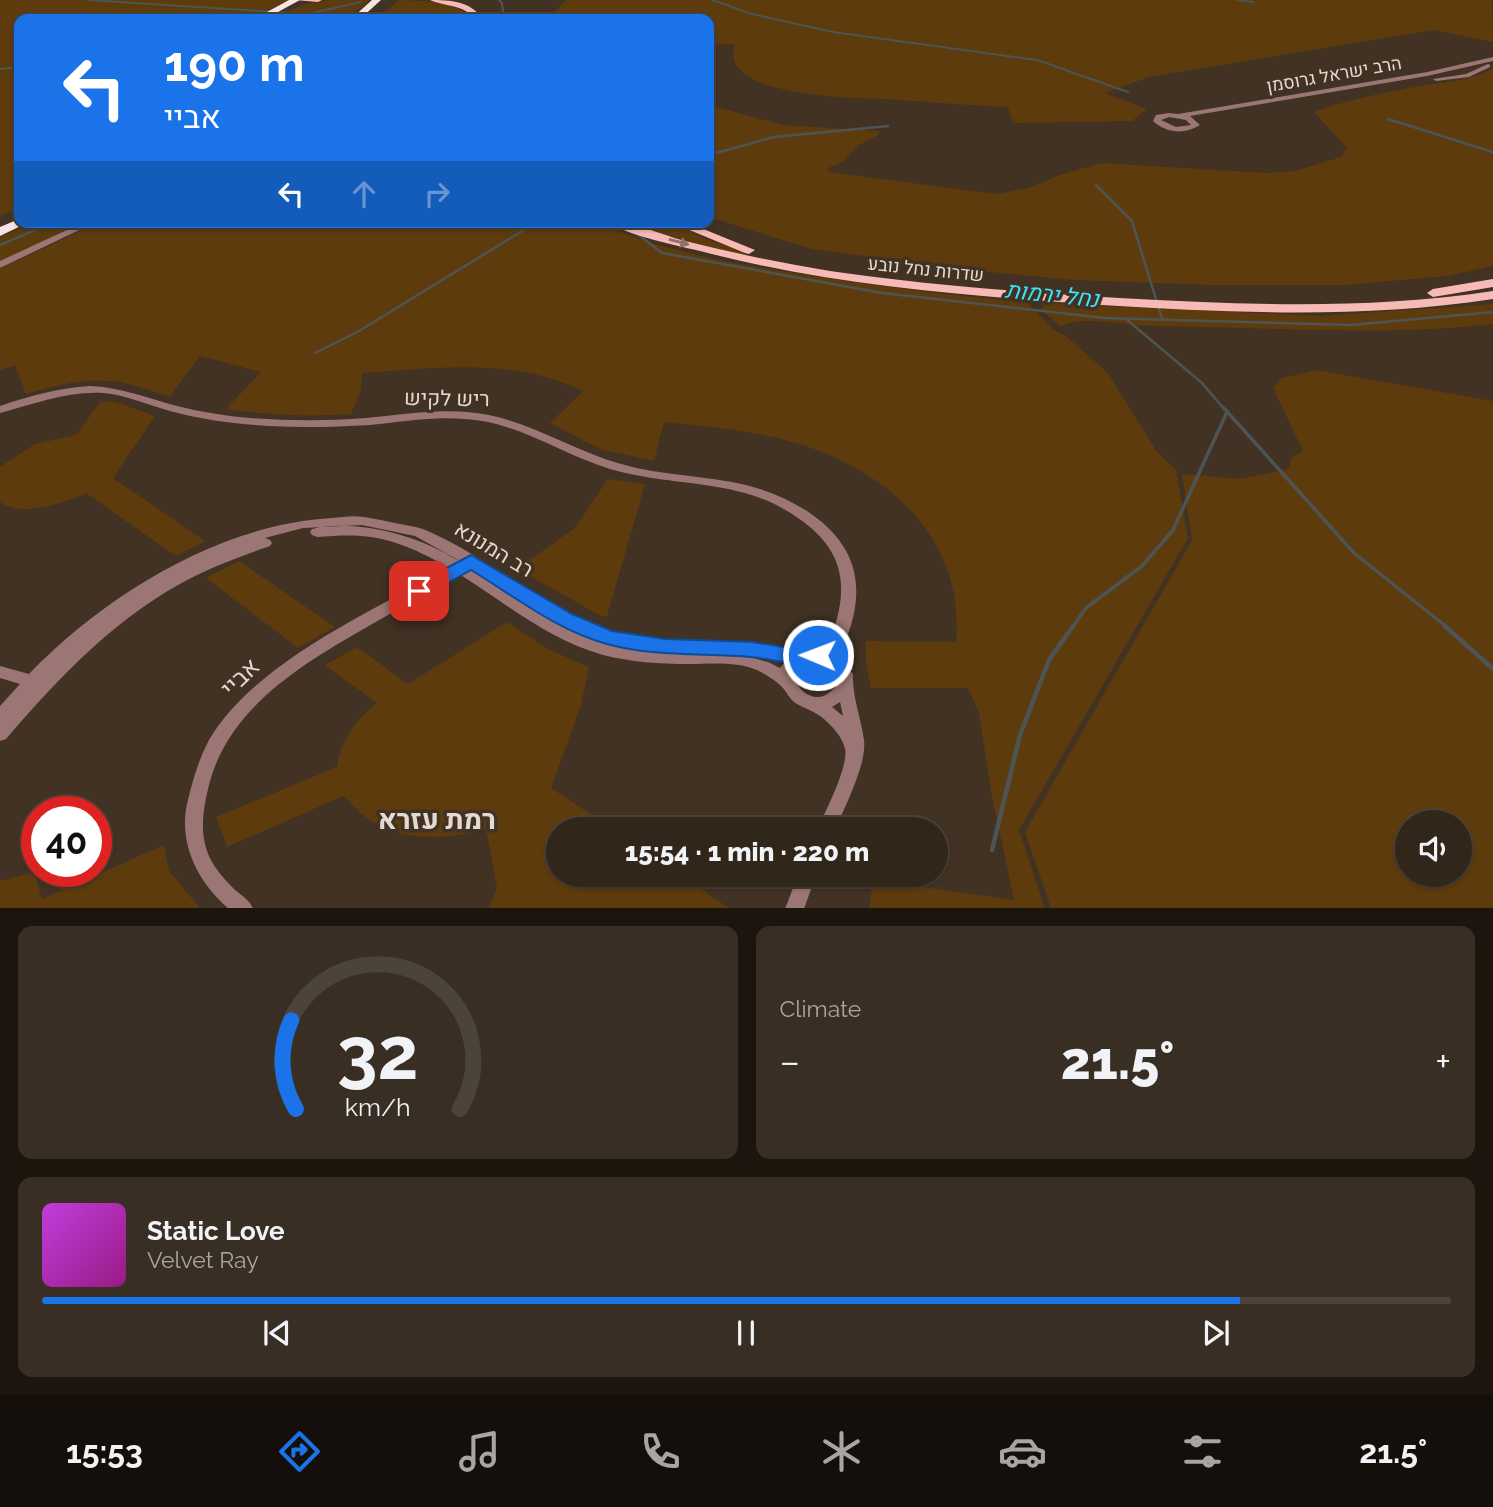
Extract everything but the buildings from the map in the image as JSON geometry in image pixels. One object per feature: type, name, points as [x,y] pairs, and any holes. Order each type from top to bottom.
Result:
[{"type":"highway","points":[[269,14],[298,0]]},
{"type":"highway","points":[[361,14],[377,0]]},
{"type":"highway","points":[[372,14],[388,0]]},
{"type":"highway","points":[[281,8],[315,1]]},
{"type":"main road","points":[[298,0],[315,1]]},
{"type":"main road","points":[[434,0],[466,8],[475,14]]},
{"type":"main road","name":"שדרות נחל נובע","points":[[634,228],[717,253],[812,272],[897,284],[1037,297],[1318,309],[1410,306],[1493,295]]},
{"type":"main road","name":"שדרות נחל נובע","points":[[690,228],[726,243],[808,263],[991,284],[1171,296],[1323,299],[1408,296],[1493,283]]},
{"type":"street","name":"הרב ישראל גרוסמן","points":[[1180,116],[1493,62]]},
{"type":"street","name":"הרב ישראל גרוסמן","points":[[1196,122],[1206,117],[1414,80],[1461,78],[1493,62]]},
{"type":"street","points":[[1163,116],[1180,116],[1196,122],[1191,128],[1179,129],[1161,125],[1157,121],[1163,116]]},
{"type":"street","points":[[0,265],[79,228]]},
{"type":"street","name":"ריש לקיש","points":[[0,410],[55,394],[92,390],[116,392],[200,415],[257,422],[313,424],[442,415],[488,417],[528,428],[598,461],[633,471],[746,489],[785,503],[813,522],[834,545],[844,562],[849,579],[847,610],[830,659]]},
{"type":"street","name":"רב המנונא","points":[[37,683],[142,601],[208,564],[260,544],[325,531],[370,532],[423,546],[466,564],[565,619],[609,638],[649,645],[752,649],[802,657]]},
{"type":"street","name":"רב המנונא","points":[[466,564],[542,621],[581,641],[612,651],[647,657],[754,662],[776,671],[786,682]]},
{"type":"street","name":"אביי","points":[[244,908],[226,895],[205,871],[195,845],[192,822],[197,793],[204,766],[215,744],[248,701],[286,668],[466,564]]},
{"type":"street","points":[[832,817],[853,760],[855,732],[844,670],[830,659],[818,655],[802,657],[788,669],[786,682],[795,695],[824,709],[844,728],[852,746],[853,760]]},
{"type":"street","points":[[0,672],[37,683]]},
{"type":"street","points":[[0,717],[37,683]]},
{"type":"street","points":[[0,734],[37,683]]},
{"type":"street","points":[[810,702],[833,699],[845,687]]},
{"type":"street","points":[[794,908],[802,887]]},
{"type":"shaded area","points":[[0,0],[289,0],[260,14],[14,14],[14,211],[0,216]]},
{"type":"shaded area","points":[[330,0],[370,0],[353,14],[282,14],[305,4]]},
{"type":"shaded area","points":[[399,0],[448,5],[467,14],[382,14]]},
{"type":"shaded area","points":[[566,0],[1492,0],[1493,42],[1434,30],[1149,77],[1104,93],[1147,109],[1132,121],[1013,123],[1008,107],[829,96],[771,86],[748,77],[735,63],[735,45],[714,43],[714,14],[550,14]]},
{"type":"shaded area","points":[[1493,68],[1493,266],[1448,276],[1345,285],[1211,285],[1074,280],[969,270],[811,249],[714,219],[714,106],[783,125],[879,131],[878,135],[859,145],[843,162],[828,168],[829,172],[996,194],[1029,188],[1060,175],[1101,163],[1268,173],[1295,171],[1341,157],[1347,148],[1314,112],[1380,94],[1467,79]]},
{"type":"shaded area","points":[[20,228],[70,228],[0,262],[0,237]]},
{"type":"shaded area","points":[[86,228],[610,228],[676,250],[786,272],[1027,302],[1053,329],[1067,337],[1108,373],[1157,452],[1176,470],[1188,538],[1019,830],[1045,908],[869,908],[872,887],[922,887],[1014,900],[991,791],[979,713],[968,688],[871,688],[866,664],[866,641],[956,642],[956,606],[949,574],[936,544],[917,518],[895,495],[868,475],[838,459],[789,441],[736,430],[664,422],[654,461],[602,450],[550,423],[583,391],[557,380],[502,369],[474,367],[362,373],[361,390],[351,414],[335,415],[288,415],[226,409],[261,372],[200,356],[170,396],[129,384],[99,380],[26,394],[15,365],[0,370],[0,269]]},
{"type":"shaded area","points":[[643,228],[683,228],[708,240],[747,252],[744,256]]},
{"type":"shaded area","points":[[1044,303],[1320,316],[1493,304],[1493,324],[1367,331],[1156,326],[1095,321],[1060,326],[1041,310]]},
{"type":"shaded area","points":[[1316,370],[1493,401],[1493,908],[1051,908],[1025,832],[1192,540],[1182,474],[1240,479],[1289,469],[1292,457],[1303,451],[1273,388],[1282,378]]},
{"type":"shaded area","points":[[101,401],[116,402],[155,416],[113,478],[205,541],[176,556],[86,493],[67,501],[32,509],[9,507],[0,502],[0,467],[35,444],[76,435]]},
{"type":"shaded area","points":[[608,479],[645,484],[607,616],[603,617],[517,569],[575,528]]},
{"type":"shaded area","points":[[239,561],[335,627],[298,648],[206,578]]},
{"type":"shaded area","points":[[507,622],[550,650],[589,667],[581,705],[551,788],[595,817],[546,817],[546,887],[698,887],[729,908],[488,908],[497,888],[486,828],[439,837],[406,834],[376,824],[343,796],[227,847],[216,817],[337,767],[350,731],[377,703],[325,665],[357,647],[408,684]]},
{"type":"shaded area","points":[[164,845],[169,871],[200,908],[0,908],[0,881],[21,875],[21,887],[38,887],[42,899],[69,887],[112,887],[112,868]]},
{"type":"waterway","points":[[89,0],[307,14],[361,2]]},
{"type":"waterway","name":"נחל ירמות","points":[[499,0],[503,14]]},
{"type":"waterway","points":[[712,0],[752,14],[833,32],[1037,60],[1128,92]]},
{"type":"waterway","points":[[1238,0],[1253,2]]},
{"type":"waterway","points":[[0,69],[14,68]]},
{"type":"waterway","points":[[1388,119],[1493,152]]},
{"type":"waterway","points":[[714,154],[774,137],[888,126]]},
{"type":"waterway","points":[[1096,185],[1132,221],[1162,319]]},
{"type":"waterway","points":[[0,245],[40,228]]},
{"type":"waterway","points":[[315,353],[359,331],[527,228]]},
{"type":"waterway","name":"נחל ירמות","points":[[636,233],[662,253],[882,293],[1105,318],[1351,325],[1493,312]]},
{"type":"waterway","points":[[1126,319],[1202,383],[1224,409]]},
{"type":"waterway","points":[[1223,407],[1354,553],[1448,628]]},
{"type":"waterway","points":[[1072,628],[1086,608],[1142,566],[1173,530],[1227,412]]},
{"type":"waterway","points":[[992,850],[1020,735],[1049,660],[1073,626]]},
{"type":"waterway","points":[[1445,626],[1493,669]]},
{"type":"district","name":"רמת עזרא","points":[[437,819]]},
{"type":"route","points":[[419,591],[471,561],[565,619],[609,638],[665,646],[752,649],[802,657],[818,655]]}]
